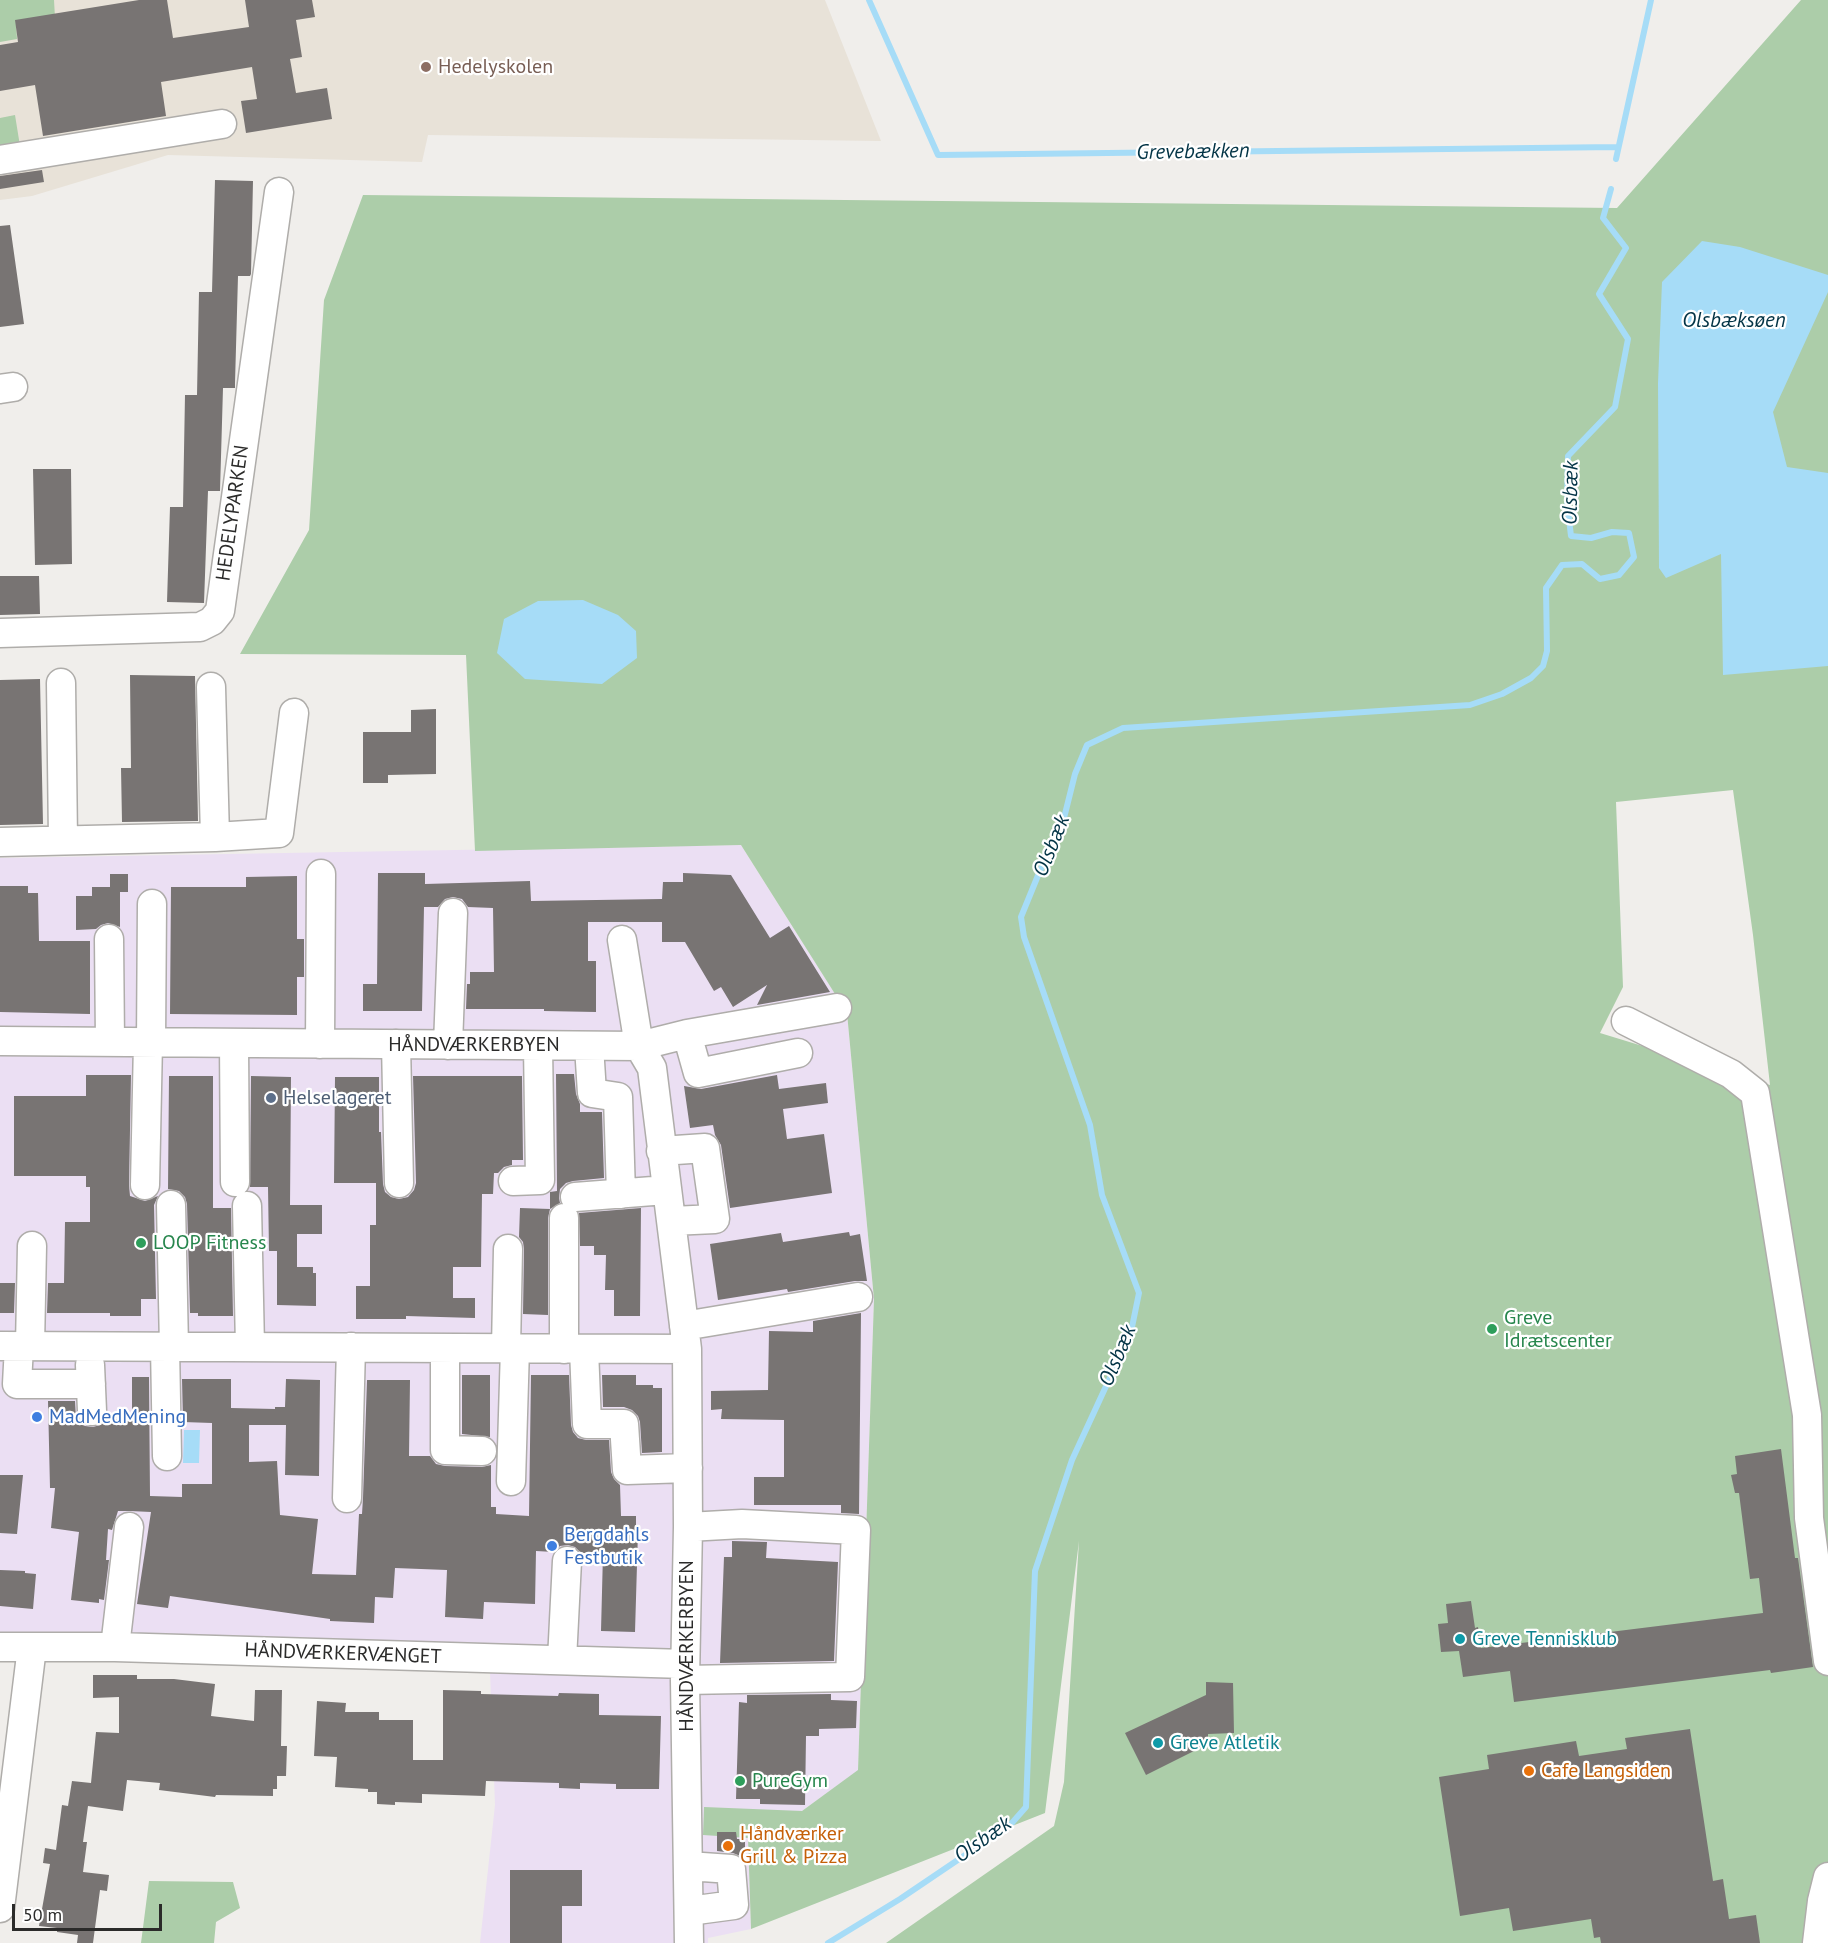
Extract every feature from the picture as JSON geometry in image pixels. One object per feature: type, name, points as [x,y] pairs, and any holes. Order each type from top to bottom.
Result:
[{"type":"street","points":[[0,160],[222,124]]},
{"type":"street","name":"HEDELYPARKEN","points":[[0,633],[200,627],[212,621],[220,611],[279,192]]},
{"type":"street","points":[[61,683],[63,840]]},
{"type":"street","points":[[211,687],[215,837]]},
{"type":"street","points":[[0,842],[215,837],[279,833],[294,713]]},
{"type":"street","points":[[320,1044],[321,874]]},
{"type":"street","points":[[145,1185],[152,904]]},
{"type":"street","points":[[448,1045],[453,913]]},
{"type":"street","points":[[109,939],[110,1042]]},
{"type":"street","points":[[622,940],[639,1046],[687,1034],[837,1008]]},
{"type":"street","points":[[1626,1021],[1731,1074],[1755,1093],[1807,1415],[1809,1518],[1828,1661]]},
{"type":"street","points":[[687,1034],[698,1073],[798,1053]]},
{"type":"street","name":"HÅNDVÆRKERBYEN","points":[[0,1041],[639,1046],[652,1068],[685,1338],[688,1468],[685,1672],[689,1943]]},
{"type":"street","points":[[234,1043],[250,1347]]},
{"type":"street","points":[[396,1044],[399,1183]]},
{"type":"street","points":[[513,1181],[540,1180],[538,1046]]},
{"type":"street","points":[[589,1046],[592,1093],[618,1097],[621,1194]]},
{"type":"street","points":[[661,1151],[705,1148],[715,1219],[672,1221]]},
{"type":"street","points":[[666,1190],[621,1194],[570,1207],[574,1349],[586,1424],[624,1424],[627,1470],[688,1468]]},
{"type":"street","points":[[167,1456],[171,1205]]},
{"type":"street","points":[[32,1246],[16,1346],[17,1384],[92,1397],[89,1346]]},
{"type":"street","points":[[508,1249],[511,1481]]},
{"type":"street","points":[[16,1346],[574,1349],[685,1338],[858,1297]]},
{"type":"street","points":[[347,1498],[351,1347]]},
{"type":"street","points":[[445,1348],[445,1450],[482,1451]]},
{"type":"street","name":"HÅNDVÆRKERVÆNGET","points":[[0,1647],[115,1647],[562,1660],[685,1672],[850,1677],[856,1530],[742,1524],[688,1527]]},
{"type":"street","points":[[115,1647],[129,1527]]},
{"type":"street","points":[[562,1660],[567,1561]]},
{"type":"street","points":[[0,1908],[32,1647]]},
{"type":"street","points":[[688,1866],[731,1869],[734,1905],[689,1911]]},
{"type":"street","points":[[1817,1943],[1822,1901],[1828,1876]]},
{"type":"shaded area","name":"Hedelyskolen","points":[[0,0],[825,0],[881,141],[428,135],[422,162],[168,155],[32,196],[0,200]]},
{"type":"shaded area","points":[[741,845],[847,1013],[874,1299],[858,1771],[802,1811],[748,1838],[751,1929],[708,1938],[708,1943],[480,1943],[495,1805],[490,1671],[0,1655],[0,858]]},
{"type":"green space","points":[[0,0],[54,0],[55,18],[16,23],[17,39],[0,42]]},
{"type":"green space","points":[[1801,0],[1828,0],[1828,1943],[886,1943],[1054,1826],[1064,1782],[1079,1541],[1045,1813],[751,1929],[748,1838],[703,1835],[704,1807],[802,1811],[858,1770],[874,1299],[847,1013],[741,845],[475,851],[466,655],[240,654],[309,530],[324,300],[363,195],[1617,208]],"holes":[[[1733,790],[1770,1085],[1600,1033],[1623,987],[1616,802]]]},
{"type":"green space","points":[[15,115],[20,146],[0,149],[0,118]]},
{"type":"green space","points":[[149,1881],[233,1882],[240,1908],[216,1922],[214,1943],[141,1943]]},
{"type":"water","name":"Olsbæksøen","points":[[1702,241],[1740,247],[1828,275],[1828,292],[1773,412],[1787,467],[1828,473],[1828,666],[1723,675],[1721,554],[1666,578],[1659,568],[1658,383],[1662,282]]},
{"type":"water","points":[[583,600],[618,615],[636,631],[637,658],[602,684],[525,679],[497,653],[504,619],[538,601]]},
{"type":"water","points":[[184,1430],[200,1430],[199,1463],[183,1463]]},
{"type":"building","points":[[139,0],[167,0],[173,38],[249,27],[245,0],[312,0],[315,17],[296,20],[302,57],[290,59],[296,93],[327,88],[332,119],[246,133],[241,101],[257,99],[252,67],[161,82],[166,116],[43,136],[35,85],[0,91],[0,45],[18,42],[15,20]]},
{"type":"building","points":[[42,170],[44,182],[0,189],[0,176]]},
{"type":"building","points":[[215,180],[253,181],[251,274],[250,276],[238,276],[235,388],[223,388],[220,491],[208,491],[204,603],[167,602],[170,507],[183,507],[185,395],[197,395],[199,292],[212,292]]},
{"type":"building","points":[[10,225],[24,324],[0,327],[0,226]]},
{"type":"building","points":[[33,469],[71,469],[72,564],[35,565]]},
{"type":"building","points":[[0,576],[39,576],[40,614],[0,615]]},
{"type":"building","points":[[130,675],[195,676],[198,821],[122,822],[121,768],[131,768]]},
{"type":"building","points":[[40,679],[43,824],[0,825],[0,680]]},
{"type":"building","points":[[436,709],[436,774],[388,775],[388,783],[363,783],[363,732],[411,732],[411,710]]},
{"type":"building","points":[[378,873],[425,873],[425,884],[530,881],[531,901],[662,899],[663,882],[683,882],[683,873],[731,875],[770,938],[789,926],[830,992],[757,1005],[767,985],[733,1007],[721,987],[714,991],[685,942],[662,942],[662,922],[588,922],[588,961],[596,961],[596,1012],[466,1009],[470,972],[494,972],[493,908],[468,907],[462,899],[453,897],[445,899],[438,907],[424,907],[422,1011],[363,1011],[363,984],[377,984]]},
{"type":"building","points":[[110,874],[128,874],[128,892],[120,892],[120,927],[108,923],[96,929],[76,930],[76,896],[92,896],[92,887],[110,887]]},
{"type":"building","points":[[297,876],[297,939],[304,939],[304,977],[297,977],[297,1015],[170,1014],[171,887],[246,887],[246,877]]},
{"type":"building","points":[[0,886],[28,886],[28,893],[38,893],[39,941],[90,941],[90,1014],[0,1012]]},
{"type":"building","points":[[556,1074],[574,1074],[580,1112],[602,1112],[604,1178],[566,1183],[560,1189],[560,1203],[550,1209],[550,1192],[557,1191]]},
{"type":"building","points":[[86,1075],[131,1075],[130,1196],[145,1201],[158,1196],[154,1205],[156,1299],[141,1299],[141,1316],[110,1316],[110,1313],[47,1313],[48,1283],[64,1283],[65,1222],[90,1222],[90,1187],[86,1187],[86,1176],[14,1176],[14,1096],[86,1096]]},
{"type":"building","points":[[777,1075],[779,1089],[826,1083],[828,1103],[783,1109],[787,1139],[824,1134],[832,1193],[730,1208],[721,1145],[715,1135],[713,1125],[690,1128],[684,1086],[701,1089]]},
{"type":"building","points":[[169,1076],[213,1076],[213,1208],[231,1208],[233,1316],[198,1316],[198,1313],[190,1313],[187,1204],[185,1197],[179,1191],[168,1189]]},
{"type":"building","points":[[251,1076],[291,1077],[290,1205],[322,1205],[322,1234],[297,1234],[297,1267],[313,1267],[313,1273],[316,1273],[316,1306],[277,1305],[277,1251],[269,1251],[268,1187],[250,1187]]},
{"type":"building","points":[[413,1076],[522,1076],[523,1160],[512,1160],[512,1165],[494,1173],[493,1194],[482,1194],[481,1267],[453,1267],[453,1298],[475,1298],[475,1318],[406,1316],[406,1319],[356,1319],[356,1286],[370,1286],[370,1225],[376,1225],[376,1183],[334,1183],[335,1077],[379,1077],[379,1132],[381,1132],[383,1184],[385,1192],[399,1199],[408,1197],[416,1183]]},
{"type":"building","points":[[520,1208],[550,1209],[548,1218],[548,1315],[523,1314],[524,1249],[519,1237]]},
{"type":"building","points":[[641,1208],[640,1316],[614,1316],[614,1290],[605,1290],[606,1255],[594,1255],[594,1246],[580,1246],[579,1213]]},
{"type":"building","points":[[849,1232],[850,1236],[860,1234],[867,1281],[788,1292],[787,1289],[718,1300],[710,1244],[781,1233],[783,1242]]},
{"type":"building","points":[[0,1283],[15,1283],[14,1313],[0,1313]]},
{"type":"building","points":[[861,1313],[859,1514],[841,1513],[841,1505],[754,1505],[754,1477],[784,1477],[784,1420],[721,1419],[722,1409],[711,1410],[711,1391],[768,1390],[769,1331],[813,1332],[813,1321]]},
{"type":"building","points":[[462,1375],[490,1375],[490,1437],[462,1434]]},
{"type":"building","points":[[531,1375],[569,1375],[573,1432],[578,1438],[586,1440],[609,1440],[611,1472],[620,1485],[621,1516],[636,1516],[636,1531],[638,1531],[635,1632],[601,1631],[603,1553],[581,1553],[575,1547],[568,1545],[560,1546],[554,1552],[536,1551],[535,1604],[484,1602],[483,1619],[445,1617],[447,1570],[395,1568],[393,1598],[375,1597],[374,1623],[330,1621],[330,1619],[170,1596],[168,1608],[137,1604],[151,1512],[118,1511],[112,1530],[108,1529],[106,1560],[109,1560],[104,1600],[99,1599],[99,1603],[71,1600],[79,1532],[51,1528],[55,1488],[50,1488],[48,1401],[75,1401],[76,1419],[85,1426],[100,1425],[106,1419],[132,1419],[132,1377],[149,1377],[150,1496],[182,1497],[182,1484],[212,1484],[212,1423],[183,1422],[182,1379],[231,1379],[231,1408],[275,1409],[275,1407],[285,1407],[286,1379],[320,1380],[319,1476],[285,1475],[286,1425],[249,1425],[249,1462],[277,1461],[280,1515],[318,1519],[312,1574],[356,1575],[359,1514],[362,1514],[363,1498],[367,1380],[410,1380],[409,1456],[430,1456],[436,1464],[445,1466],[482,1467],[491,1465],[491,1507],[496,1507],[496,1514],[529,1516]]},
{"type":"building","points":[[602,1375],[636,1375],[636,1385],[653,1385],[653,1388],[662,1388],[662,1452],[642,1453],[640,1422],[632,1410],[624,1407],[603,1407]]},
{"type":"building","points":[[1781,1449],[1795,1558],[1798,1558],[1813,1667],[1771,1673],[1770,1670],[1514,1702],[1510,1671],[1463,1677],[1459,1651],[1441,1652],[1438,1624],[1448,1623],[1446,1604],[1471,1601],[1481,1648],[1763,1613],[1759,1578],[1750,1579],[1739,1493],[1735,1493],[1731,1475],[1737,1474],[1735,1456]]},
{"type":"building","points":[[0,1475],[23,1475],[17,1534],[0,1533]]},
{"type":"building","points":[[732,1541],[767,1542],[766,1558],[838,1562],[834,1661],[720,1663],[724,1557],[732,1557]]},
{"type":"building","points":[[0,1570],[36,1574],[33,1609],[0,1606]]},
{"type":"building","points":[[93,1675],[137,1675],[137,1679],[174,1679],[215,1684],[211,1716],[254,1721],[255,1690],[282,1690],[281,1746],[287,1746],[286,1776],[277,1776],[277,1789],[273,1789],[273,1796],[216,1795],[215,1797],[159,1790],[160,1783],[127,1780],[123,1811],[88,1806],[83,1842],[87,1842],[83,1872],[109,1875],[107,1891],[100,1890],[93,1943],[77,1943],[78,1935],[57,1932],[57,1928],[39,1926],[50,1864],[43,1863],[45,1848],[56,1850],[62,1805],[68,1806],[72,1781],[91,1783],[96,1732],[119,1733],[119,1697],[93,1698]]},
{"type":"building","points":[[1206,1682],[1233,1683],[1234,1733],[1208,1734],[1208,1744],[1146,1775],[1125,1733],[1206,1695]]},
{"type":"building","points":[[443,1690],[481,1691],[481,1694],[558,1696],[559,1693],[599,1694],[599,1715],[661,1716],[659,1789],[616,1789],[616,1784],[580,1783],[580,1789],[559,1788],[559,1783],[486,1781],[485,1796],[422,1794],[422,1803],[395,1802],[395,1805],[377,1804],[377,1792],[368,1792],[368,1789],[335,1787],[337,1757],[314,1756],[317,1701],[346,1703],[345,1712],[379,1712],[379,1720],[413,1720],[413,1760],[443,1760]]},
{"type":"building","points":[[831,1694],[831,1700],[857,1701],[856,1728],[819,1729],[819,1736],[806,1736],[805,1805],[760,1804],[760,1799],[736,1799],[739,1702],[747,1703],[747,1695]]},
{"type":"building","points":[[1690,1729],[1713,1881],[1723,1879],[1729,1919],[1756,1915],[1760,1943],[1601,1943],[1600,1937],[1594,1938],[1591,1919],[1513,1931],[1509,1908],[1460,1916],[1439,1777],[1489,1769],[1487,1755],[1576,1741],[1579,1756],[1627,1749],[1625,1738]]},
{"type":"building","points":[[717,1832],[736,1832],[737,1839],[745,1839],[745,1858],[733,1853],[717,1851]]},
{"type":"building","points":[[510,1870],[582,1870],[582,1906],[562,1906],[562,1943],[510,1943]]},
{"type":"waterway","name":"Grevebækken","points":[[869,0],[938,155],[1617,147]]},
{"type":"waterway","name":"Olsbæk","points":[[1616,159],[1651,0]]},
{"type":"waterway","name":"Olsbæk","points":[[828,1943],[900,1899],[1011,1824],[1026,1807],[1035,1571],[1072,1460],[1131,1332],[1139,1293],[1102,1195],[1090,1125],[1024,937],[1021,917],[1062,826],[1075,774],[1087,745],[1123,728],[1470,705],[1502,694],[1531,678],[1543,666],[1547,651],[1546,588],[1562,565],[1582,564],[1600,579],[1619,575],[1634,557],[1629,533],[1612,532],[1591,538],[1571,536],[1567,502],[1568,456],[1615,407],[1628,339],[1599,294],[1626,248],[1603,218],[1611,189]]},
{"type":"place","name":"Hedelyskolen","points":[[426,67]]},
{"type":"place","name":"Helselageret","points":[[271,1098]]},
{"type":"place","name":"LOOP Fitness","points":[[141,1243]]},
{"type":"place","name":"Greve Idrætscenter","points":[[1492,1329]]},
{"type":"place","name":"MadMedMening","points":[[37,1417]]},
{"type":"place","name":"Bergdahls Festbutik","points":[[552,1546]]},
{"type":"place","name":"Greve Tennisklub","points":[[1460,1639]]},
{"type":"place","name":"Greve Atletik","points":[[1158,1743]]},
{"type":"place","name":"Cafe Langsiden","points":[[1529,1771]]},
{"type":"place","name":"PureGym","points":[[740,1781]]},
{"type":"place","name":"Håndværker Grill & Pizza","points":[[728,1846]]}]
